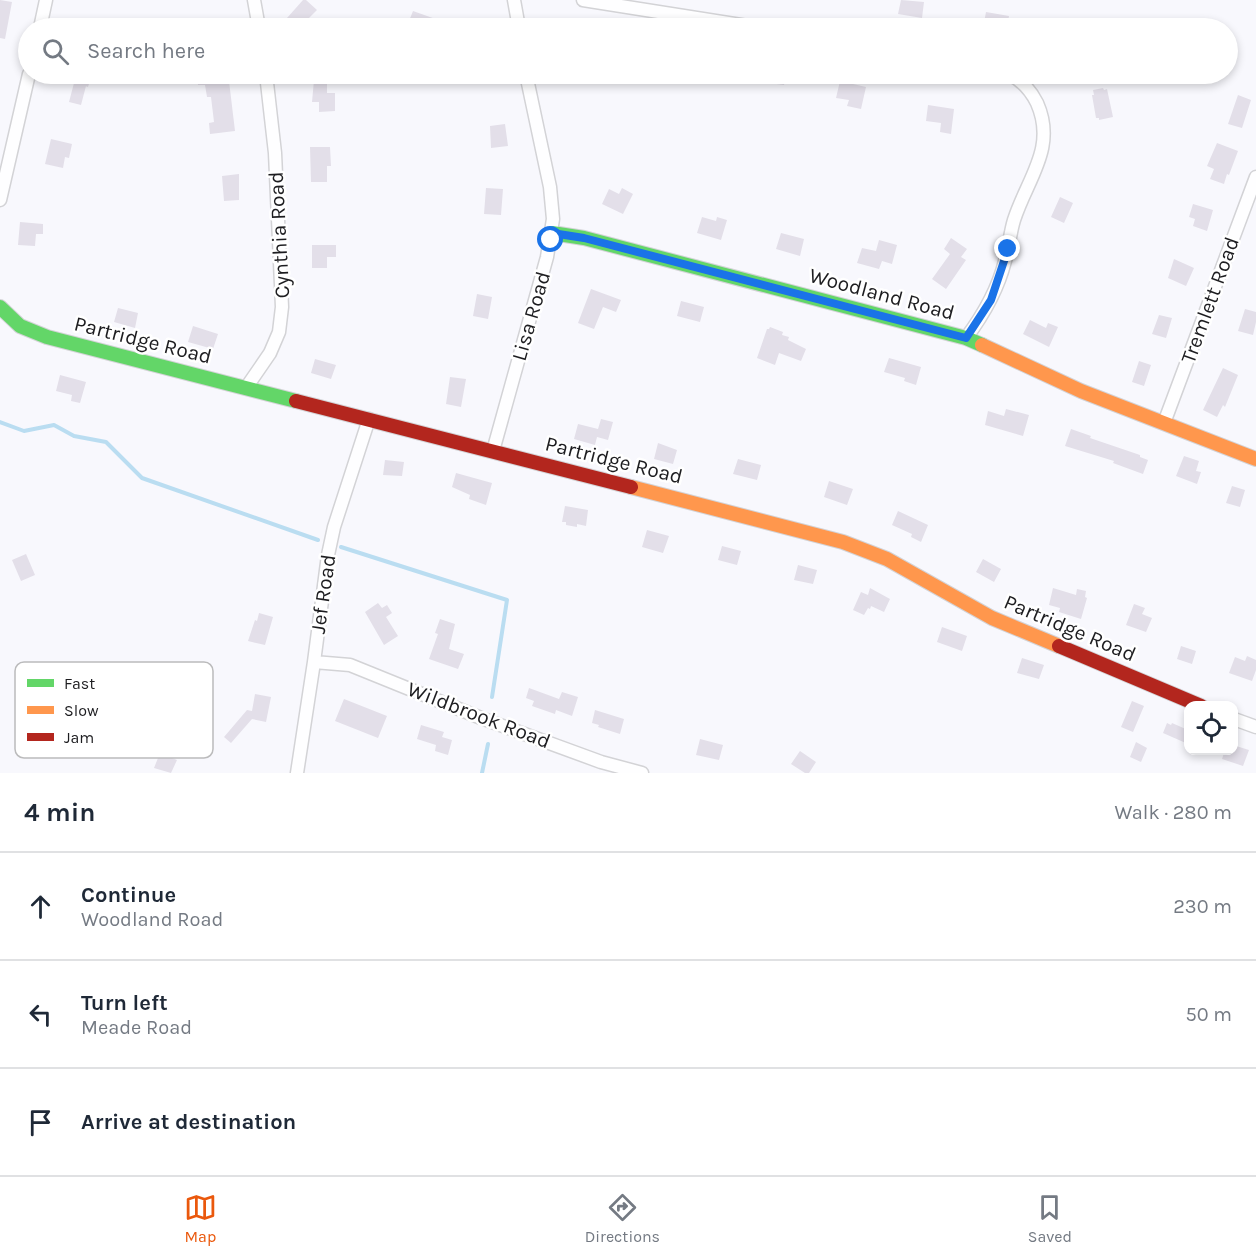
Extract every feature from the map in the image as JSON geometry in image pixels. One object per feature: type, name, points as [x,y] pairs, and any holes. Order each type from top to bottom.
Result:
[{"type":"street","points":[[42,18],[46,0]]},
{"type":"street","points":[[254,0],[257,18]]},
{"type":"street","points":[[514,0],[517,18]]},
{"type":"street","points":[[587,0],[698,18]]},
{"type":"street","points":[[0,200],[27,84]]},
{"type":"street","name":"Cynthia Road","points":[[246,388],[270,353],[279,332],[282,307],[274,153],[267,84]]},
{"type":"street","name":"Lisa Road","points":[[493,451],[552,233],[553,204],[528,84]]},
{"type":"street","points":[[966,338],[991,300],[1005,262],[1015,218],[1044,143],[1044,125],[1036,101],[1023,84]]},
{"type":"street","name":"Tremlett Road","points":[[1164,423],[1256,177]]},
{"type":"street","name":"Woodland Road","points":[[552,233],[584,238],[966,338],[1081,391],[1256,459]]},
{"type":"street","name":"Partridge Road","points":[[0,307],[20,326],[38,334],[798,529],[865,550],[886,559],[1000,622],[1191,701]]},
{"type":"street","name":"Jef Road","points":[[297,773],[332,536],[369,419]]},
{"type":"street","name":"Wildbrook Road","points":[[314,662],[350,665],[500,725],[601,762],[642,773]]},
{"type":"street","points":[[1238,721],[1256,727]]},
{"type":"building","points":[[0,0],[12,2],[5,39],[0,38]]},
{"type":"building","points":[[303,0],[317,10],[309,18],[287,18]]},
{"type":"building","points":[[901,0],[924,2],[922,18],[898,14]]},
{"type":"building","points":[[413,11],[433,18],[410,18]]},
{"type":"building","points":[[986,12],[1009,16],[1009,18],[985,18]]},
{"type":"building","points":[[74,84],[89,84],[88,87],[86,86],[81,105],[69,102]]},
{"type":"building","points":[[229,84],[235,131],[210,134],[209,123],[214,122],[211,97],[207,97],[205,85],[198,85]]},
{"type":"building","points":[[314,84],[327,84],[327,93],[335,93],[335,111],[319,112],[319,102],[312,102]]},
{"type":"building","points":[[839,84],[866,87],[861,109],[847,106],[849,100],[836,98]]},
{"type":"building","points":[[1107,89],[1113,117],[1099,120],[1096,118],[1092,95],[1094,95],[1093,90]]},
{"type":"building","points":[[1238,95],[1251,100],[1242,128],[1228,124]]},
{"type":"building","points":[[928,105],[954,109],[951,134],[940,132],[941,123],[926,121]]},
{"type":"building","points":[[505,124],[508,146],[491,148],[490,126]]},
{"type":"building","points":[[51,139],[72,144],[69,158],[65,157],[63,168],[45,164]]},
{"type":"building","points":[[1217,143],[1238,151],[1224,184],[1210,179],[1214,169],[1207,166]]},
{"type":"building","points":[[310,147],[330,147],[331,166],[327,166],[327,182],[311,182]]},
{"type":"building","points":[[239,174],[239,200],[224,201],[222,176]]},
{"type":"building","points":[[486,188],[503,189],[501,215],[484,214]]},
{"type":"building","points":[[622,188],[633,194],[623,214],[602,204],[609,189],[619,194]]},
{"type":"building","points":[[1060,197],[1073,203],[1064,223],[1051,217]]},
{"type":"building","points":[[1193,204],[1213,210],[1207,231],[1193,226],[1195,219],[1189,217]]},
{"type":"building","points":[[702,217],[716,221],[717,217],[727,220],[721,240],[697,233]]},
{"type":"building","points":[[20,222],[43,224],[43,234],[36,234],[35,246],[18,245]]},
{"type":"building","points":[[781,233],[804,239],[800,256],[776,249]]},
{"type":"building","points":[[951,238],[967,249],[961,257],[966,260],[946,289],[932,279],[950,254],[944,249]]},
{"type":"building","points":[[879,240],[897,245],[892,264],[882,261],[879,269],[857,263],[862,248],[876,251]]},
{"type":"building","points":[[312,245],[336,245],[336,257],[327,257],[327,268],[312,268]]},
{"type":"building","points":[[1174,259],[1194,268],[1186,286],[1168,278]]},
{"type":"building","points":[[591,289],[621,300],[616,312],[603,307],[594,329],[578,323]]},
{"type":"building","points":[[477,294],[492,297],[488,319],[473,316]]},
{"type":"building","points":[[681,301],[704,307],[700,322],[677,316]]},
{"type":"building","points":[[118,308],[138,313],[135,328],[114,322]]},
{"type":"building","points":[[1245,309],[1256,312],[1253,335],[1238,331]]},
{"type":"building","points":[[1159,315],[1172,318],[1166,338],[1152,334]]},
{"type":"building","points":[[1030,320],[1046,328],[1048,323],[1058,327],[1049,347],[1023,334]]},
{"type":"building","points":[[193,326],[218,334],[213,349],[188,342]]},
{"type":"building","points":[[770,327],[783,332],[782,335],[789,337],[788,340],[806,349],[801,361],[779,353],[775,365],[757,358],[767,329]]},
{"type":"building","points":[[889,358],[921,367],[916,385],[904,381],[905,378],[884,372]]},
{"type":"building","points":[[315,359],[336,365],[331,379],[311,373]]},
{"type":"building","points":[[1139,361],[1151,365],[1144,386],[1132,382]]},
{"type":"building","points":[[1223,368],[1238,375],[1225,407],[1223,405],[1217,417],[1203,410]]},
{"type":"building","points":[[60,375],[86,382],[80,403],[71,401],[72,395],[56,391]]},
{"type":"building","points":[[450,377],[466,379],[461,407],[446,404]]},
{"type":"building","points":[[1006,409],[1029,415],[1023,436],[985,425],[988,411],[1004,416]]},
{"type":"building","points":[[601,419],[613,422],[608,440],[597,437],[595,445],[574,439],[578,424],[598,429]]},
{"type":"building","points":[[1071,429],[1148,460],[1143,474],[1113,463],[1114,461],[1065,446]]},
{"type":"building","points":[[658,443],[677,450],[673,464],[654,459]]},
{"type":"building","points":[[1184,456],[1199,461],[1196,471],[1201,472],[1197,484],[1176,476]]},
{"type":"building","points":[[738,459],[761,465],[757,480],[733,474]]},
{"type":"building","points":[[385,460],[404,462],[402,476],[383,475]]},
{"type":"building","points":[[456,473],[492,483],[486,505],[469,499],[470,495],[452,487]]},
{"type":"building","points":[[829,481],[853,489],[847,505],[824,497]]},
{"type":"building","points":[[1232,486],[1245,490],[1240,507],[1226,503]]},
{"type":"building","points":[[565,506],[588,510],[586,526],[577,524],[577,527],[562,522]]},
{"type":"building","points":[[898,511],[928,525],[921,542],[911,537],[912,534],[892,525]]},
{"type":"building","points":[[647,530],[669,536],[663,553],[642,547]]},
{"type":"building","points":[[722,546],[741,551],[737,565],[718,560]]},
{"type":"building","points":[[26,554],[35,575],[21,581],[12,560]]},
{"type":"building","points":[[983,559],[1001,569],[994,582],[976,572]]},
{"type":"building","points":[[798,565],[817,570],[813,584],[794,580]]},
{"type":"building","points":[[870,588],[890,599],[884,612],[871,606],[864,615],[853,610],[861,592],[868,595]]},
{"type":"building","points":[[1053,588],[1076,595],[1077,589],[1086,591],[1085,597],[1087,598],[1081,619],[1059,612],[1060,608],[1049,605]]},
{"type":"building","points":[[378,603],[382,608],[387,605],[392,613],[386,617],[398,636],[384,645],[365,612]]},
{"type":"building","points":[[1134,604],[1145,608],[1142,614],[1152,618],[1146,632],[1126,625]]},
{"type":"building","points":[[259,613],[273,617],[265,645],[248,641]]},
{"type":"building","points":[[440,619],[455,624],[449,649],[464,654],[458,669],[429,659],[438,634],[435,633]]},
{"type":"building","points":[[942,627],[967,636],[962,651],[937,642]]},
{"type":"building","points":[[1181,646],[1196,651],[1192,664],[1177,659]]},
{"type":"building","points":[[1247,656],[1256,660],[1256,670],[1252,681],[1229,673],[1235,657],[1245,661]]},
{"type":"building","points":[[1022,658],[1044,665],[1039,679],[1017,673]]},
{"type":"building","points":[[529,688],[559,699],[562,692],[578,697],[572,716],[556,710],[555,714],[532,706],[534,701],[526,698]]},
{"type":"building","points":[[255,694],[271,697],[266,722],[252,719],[231,743],[224,737],[247,710],[252,711]]},
{"type":"building","points":[[344,699],[387,716],[378,738],[335,721]]},
{"type":"building","points":[[1132,701],[1144,706],[1133,732],[1121,727]]},
{"type":"building","points":[[595,710],[624,719],[620,734],[592,723]]},
{"type":"building","points":[[1167,723],[1184,728],[1184,742],[1163,733]]},
{"type":"building","points":[[421,725],[444,732],[442,737],[452,740],[448,755],[435,751],[436,745],[417,739]]},
{"type":"building","points":[[700,739],[723,745],[719,760],[696,755]]},
{"type":"building","points":[[1136,742],[1147,748],[1141,762],[1130,757]]},
{"type":"building","points":[[1238,747],[1249,750],[1243,766],[1222,759],[1223,755],[1238,755]]},
{"type":"building","points":[[800,751],[816,762],[809,773],[791,764]]},
{"type":"building","points":[[158,758],[177,760],[171,773],[154,768]]},
{"type":"waterway","points":[[0,422],[24,431],[54,425],[74,436],[106,442],[142,478],[318,540]]},
{"type":"waterway","points":[[341,547],[507,600],[492,697]]},
{"type":"waterway","points":[[482,773],[488,744]]},
{"type":"traffic: fast","points":[[552,233],[584,238],[966,338],[982,345]]},
{"type":"traffic: fast","points":[[0,307],[20,326],[47,337],[296,401]]},
{"type":"traffic: slow","points":[[982,345],[1081,391],[1256,459]]},
{"type":"traffic: slow","points":[[631,487],[843,542],[887,559],[992,618],[1059,646]]},
{"type":"traffic: jam","points":[[296,401],[631,487]]},
{"type":"traffic: jam","points":[[1059,646],[1189,701]]},
{"type":"route","points":[[551,240],[552,233],[584,238],[966,338],[991,300],[1008,249]]}]
